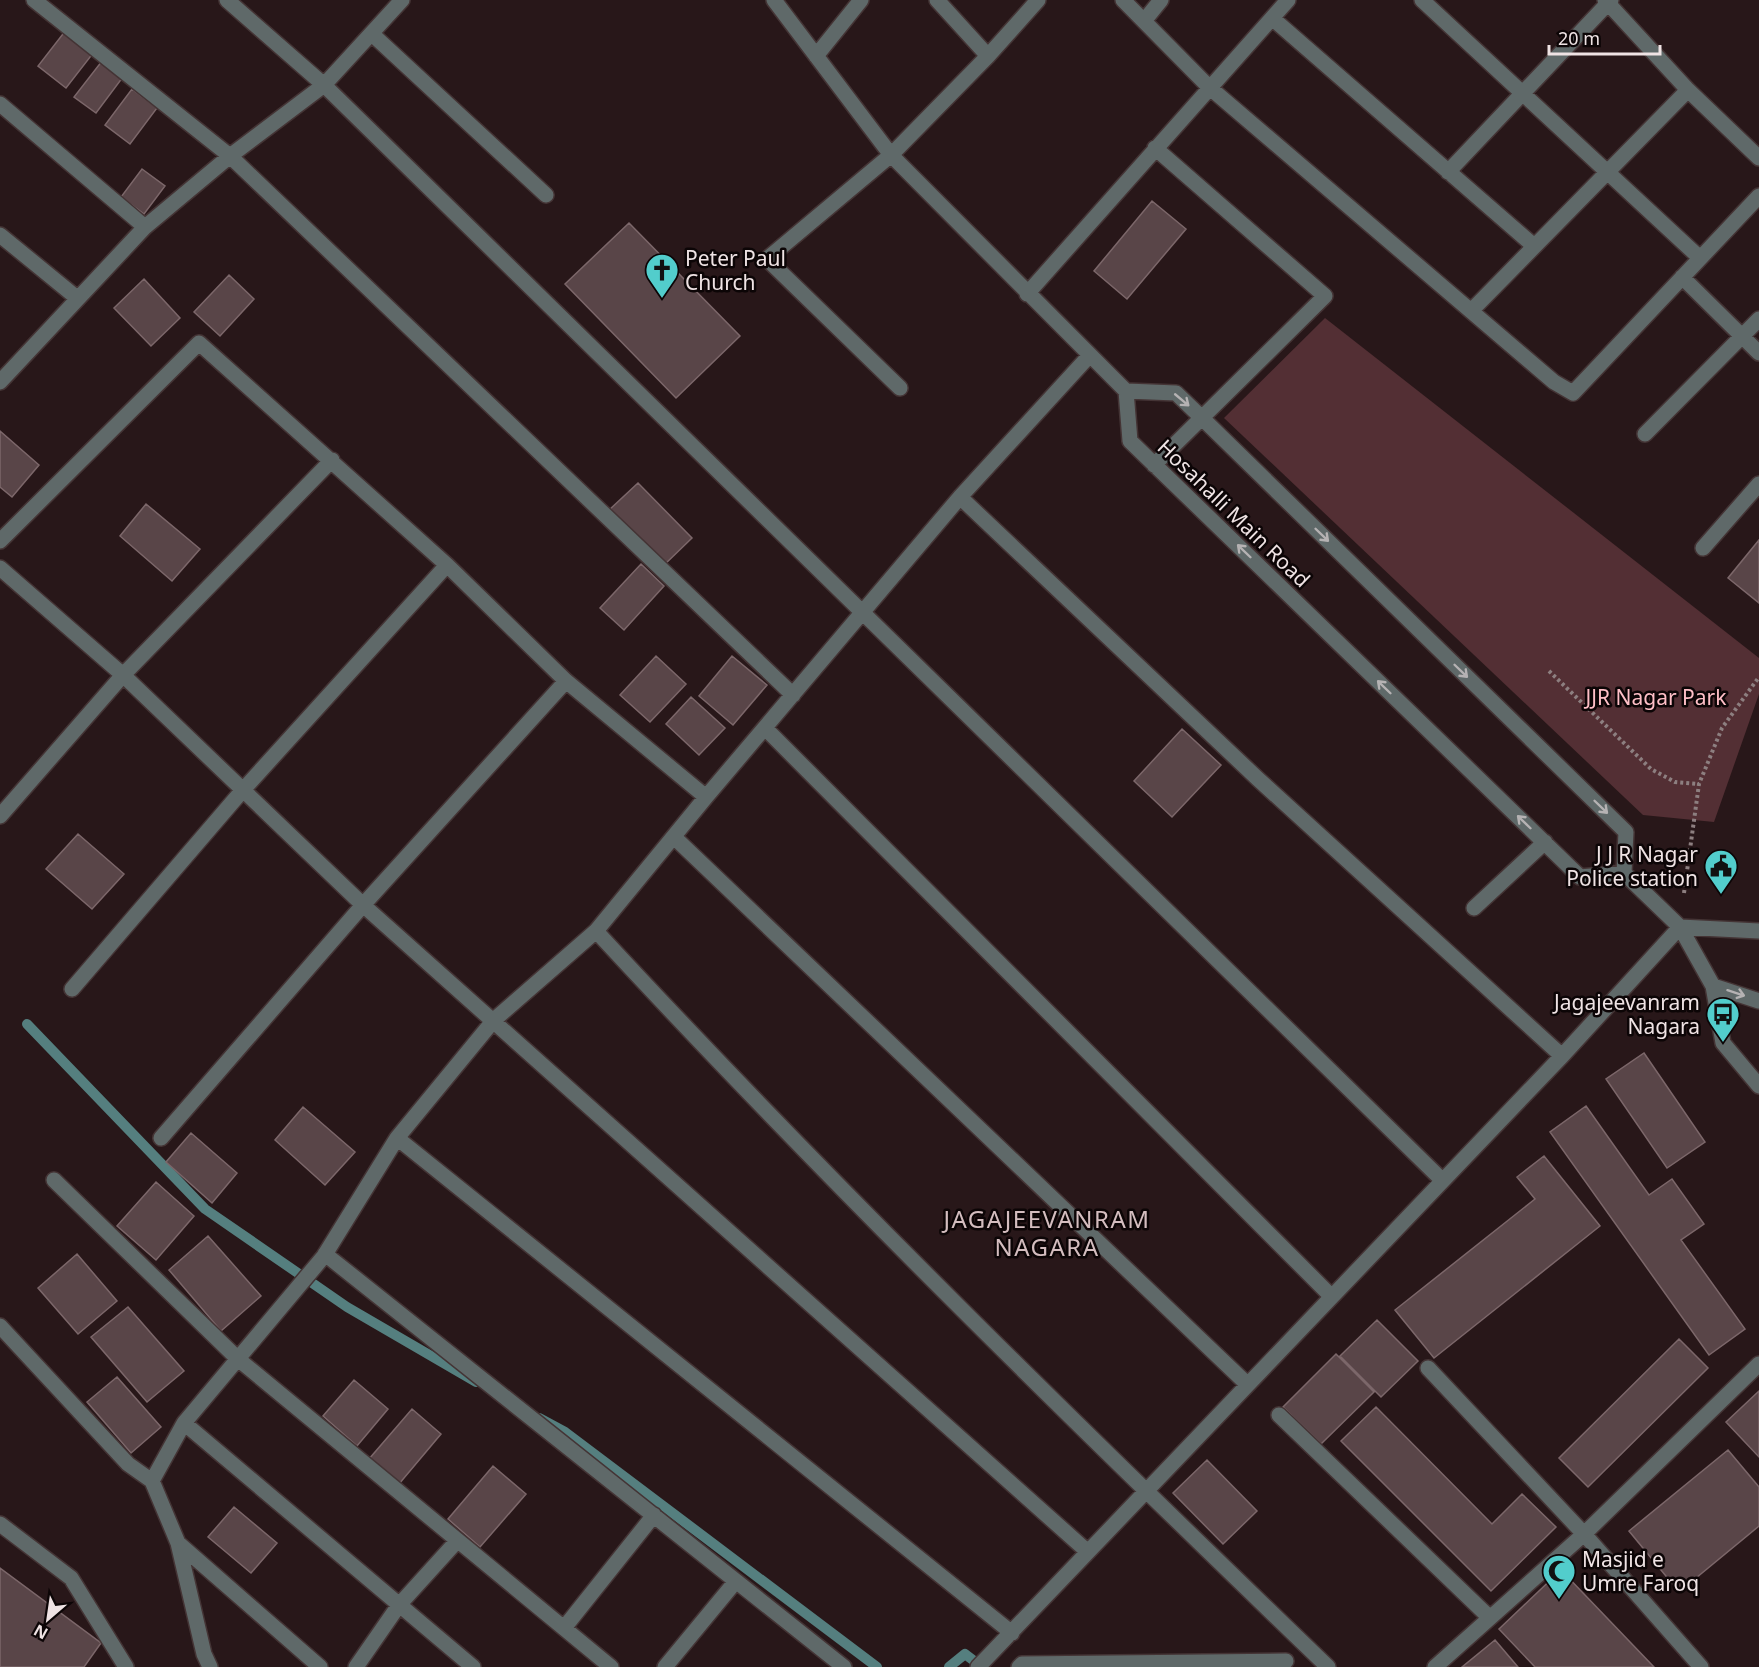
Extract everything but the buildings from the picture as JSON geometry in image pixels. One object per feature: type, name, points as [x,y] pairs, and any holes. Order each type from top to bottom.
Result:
[{"type":"street","points":[[34,0],[230,156],[793,695]]},
{"type":"street","points":[[227,0],[324,85],[861,613],[1442,1179]]},
{"type":"street","points":[[2,376],[145,227],[230,156],[324,85],[402,0]]},
{"type":"street","points":[[774,0],[891,155],[1090,356],[1126,391],[1176,393],[1626,832],[1624,873],[1680,927],[1713,986],[1723,1043],[1759,1086]]},
{"type":"street","points":[[816,56],[861,0]]},
{"type":"street","points":[[937,0],[988,56]]},
{"type":"street","points":[[900,388],[767,259],[891,155],[988,56],[1038,0]]},
{"type":"street","points":[[1123,0],[1209,87],[1554,382],[1573,393],[1759,196]]},
{"type":"street","points":[[1144,21],[1161,0]]},
{"type":"street","points":[[1027,294],[1288,0]]},
{"type":"street","points":[[1422,0],[1700,258]]},
{"type":"street","points":[[1448,172],[1608,1],[1688,90],[1759,158]]},
{"type":"street","points":[[1272,18],[1534,246]]},
{"type":"street","points":[[372,34],[546,195]]},
{"type":"street","points":[[1471,311],[1688,90]]},
{"type":"street","points":[[0,104],[145,227]]},
{"type":"street","points":[[1154,465],[1325,296],[1155,148]]},
{"type":"street","points":[[0,235],[77,298]]},
{"type":"street","points":[[1682,277],[1759,353]]},
{"type":"street","points":[[1645,434],[1759,319]]},
{"type":"street","points":[[0,541],[199,343],[447,565],[566,681],[705,797]]},
{"type":"street","points":[[152,1481],[184,1422],[321,1259],[397,1138],[494,1020],[596,931],[705,797],[960,497],[1090,356]]},
{"type":"street","name":"Hosahalli Main Road","points":[[1126,391],[1130,441],[1154,465],[1580,876],[1624,873]]},
{"type":"street","points":[[0,816],[123,675],[332,460]]},
{"type":"street","points":[[1703,548],[1759,484]]},
{"type":"street","points":[[960,497],[1258,779],[1562,1056]]},
{"type":"street","points":[[72,989],[242,791],[447,565]]},
{"type":"street","points":[[0,568],[123,675],[363,905],[1088,1552]]},
{"type":"street","points":[[161,1138],[363,905],[566,681]]},
{"type":"street","points":[[765,728],[1331,1296]]},
{"type":"street","points":[[674,837],[1247,1384]]},
{"type":"street","points":[[1474,908],[1545,842]]},
{"type":"street","points":[[978,1667],[1148,1492],[1247,1384],[1562,1056],[1680,927]]},
{"type":"street","points":[[1680,927],[1759,931]]},
{"type":"street","points":[[596,931],[731,1076],[1148,1492],[1327,1665]]},
{"type":"street","points":[[1713,986],[1759,1001]]},
{"type":"street","points":[[397,1138],[1012,1633]]},
{"type":"street","points":[[54,1180],[238,1359],[611,1667]]},
{"type":"street","points":[[321,1259],[450,1353],[654,1515],[736,1581],[825,1661],[844,1667]]},
{"type":"street","points":[[0,1326],[128,1464],[152,1481],[178,1543],[204,1654],[210,1667]]},
{"type":"street","points":[[1436,1667],[1584,1534],[1759,1364]]},
{"type":"street","points":[[1428,1368],[1584,1534],[1701,1667]]},
{"type":"street","points":[[1279,1415],[1489,1617]]},
{"type":"street","points":[[184,1422],[472,1667]]},
{"type":"street","points":[[564,1628],[654,1515]]},
{"type":"street","points":[[0,1524],[71,1578],[126,1667]]},
{"type":"street","points":[[356,1667],[399,1605],[457,1541]]},
{"type":"street","points":[[178,1543],[320,1667]]},
{"type":"street","points":[[665,1667],[736,1581]]},
{"type":"street","points":[[1019,1667],[1022,1664],[1286,1661]]},
{"type":"path","points":[[1549,671],[1651,769],[1675,782],[1699,784]]},
{"type":"path","points":[[1680,927],[1699,784],[1722,728],[1759,676]]},
{"type":"green space","name":"JJR Nagar Park","points":[[1325,318],[1759,658],[1759,694],[1714,822],[1643,815],[1224,418]]},
{"type":"waterway","points":[[27,1024],[205,1209],[347,1307],[476,1382]]},
{"type":"waterway","points":[[539,1418],[565,1432],[877,1667]]},
{"type":"waterway","points":[[949,1667],[965,1654],[982,1667]]},
{"type":"place","name":"Peter Paul Church","points":[[662,299]]},
{"type":"place","name":"J J R Nagar Police station","points":[[1721,895]]},
{"type":"place","name":"Jagajeevanram Nagara","points":[[1723,1043]]},
{"type":"place","name":"Masjid e Umre Faroq","points":[[1559,1600]]},
{"type":"district","name":"JAGAJEEVANRAM NAGARA","points":[[1047,1232]]}]
